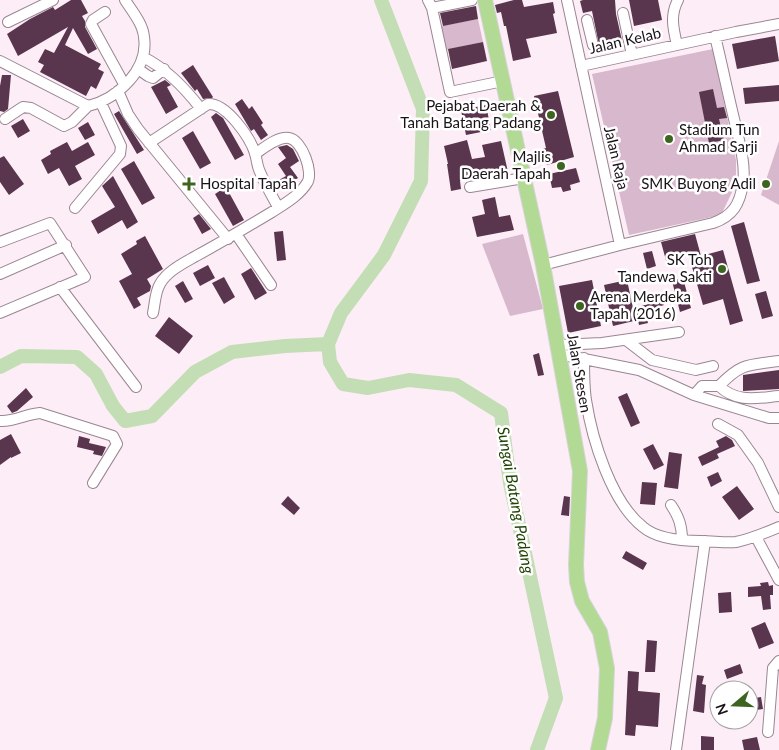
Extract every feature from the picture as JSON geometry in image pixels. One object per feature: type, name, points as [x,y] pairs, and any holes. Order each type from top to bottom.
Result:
[{"type":"main road","name":"Jalan Stesen","points":[[485,0],[543,265],[580,471],[577,582],[582,601],[600,632],[607,668],[605,718],[598,750]]},
{"type":"street","points":[[8,22],[53,0]]},
{"type":"street","points":[[5,119],[24,107],[31,108],[64,126],[72,122],[88,106],[101,103],[121,88],[138,69],[143,57],[144,36],[125,0]]},
{"type":"street","points":[[472,0],[430,4],[450,92],[503,81]]},
{"type":"street","name":"Jalan Raja","points":[[567,0],[620,245]]},
{"type":"street","points":[[677,45],[672,18],[678,0]]},
{"type":"street","points":[[105,12],[92,20],[91,24],[121,88],[128,114],[149,143],[232,237],[271,285]]},
{"type":"street","points":[[623,13],[632,55]]},
{"type":"street","name":"Jalan Kelab","points":[[581,66],[715,36],[779,24]]},
{"type":"street","points":[[574,33],[588,25],[593,45]]},
{"type":"street","points":[[543,265],[713,223],[730,215],[740,196],[744,182],[742,153],[715,36]]},
{"type":"street","points":[[143,57],[164,69],[201,108]]},
{"type":"street","points":[[0,61],[6,62],[88,106]]},
{"type":"street","points":[[138,69],[154,78],[164,69]]},
{"type":"street","points":[[75,208],[120,154],[121,146],[101,103]]},
{"type":"street","points":[[149,143],[201,108],[208,104],[213,104],[229,114],[250,142],[260,172],[278,207]]},
{"type":"street","points":[[153,314],[157,290],[164,278],[180,265],[232,237],[298,194],[309,182],[310,170],[300,146],[294,140],[288,137],[276,140],[255,154]]},
{"type":"street","points":[[470,187],[524,178]]},
{"type":"street","points":[[0,242],[50,223],[85,277],[0,313]]},
{"type":"street","points":[[0,274],[66,245]]},
{"type":"street","points":[[60,287],[136,388]]},
{"type":"street","points":[[558,350],[679,332]]},
{"type":"street","points":[[626,340],[652,360],[696,370],[713,366]]},
{"type":"street","points":[[558,350],[584,358],[639,370],[694,395],[769,418],[779,418]]},
{"type":"street","points":[[584,358],[586,400],[600,456],[611,485],[629,514],[644,528],[658,535],[682,540],[734,542],[756,537],[779,527]]},
{"type":"street","points":[[694,395],[702,386],[719,386],[735,371],[750,364],[779,361]]},
{"type":"street","points":[[719,386],[726,393],[741,399],[779,396]]},
{"type":"street","points":[[0,421],[7,422],[40,413],[113,436],[117,444],[93,483]]},
{"type":"street","points":[[718,424],[738,435],[758,464],[779,507]]},
{"type":"street","points":[[671,505],[679,517],[682,540]]},
{"type":"street","points":[[756,537],[779,580]]},
{"type":"street","points":[[676,750],[705,541]]},
{"type":"street","points":[[768,732],[774,668],[779,661]]},
{"type":"shaded area","points":[[478,19],[483,42],[446,50],[441,26]]},
{"type":"shaded area","name":"Stadium Tun Ahmad Sarji","points":[[713,49],[736,160],[736,184],[721,215],[629,235],[592,74]]},
{"type":"shaded area","points":[[779,141],[779,205],[761,195]]},
{"type":"shaded area","points":[[523,234],[543,309],[510,316],[482,244]]},
{"type":"building","points":[[71,0],[81,0],[88,13],[82,16],[85,21],[85,27],[97,49],[88,54],[73,28],[65,45],[101,64],[98,69],[104,72],[96,89],[91,86],[86,96],[40,72],[44,65],[38,62],[45,49],[54,53],[68,27],[18,56],[7,34],[30,19],[53,7],[55,10]]},
{"type":"building","points":[[522,0],[524,7],[553,2],[555,13],[553,14],[557,33],[526,39],[531,57],[513,61],[506,26],[504,26],[501,12],[497,13],[495,5]]},
{"type":"building","points":[[615,0],[623,45],[600,50],[592,11],[583,13],[580,1]]},
{"type":"building","points":[[629,0],[658,0],[662,20],[634,26]]},
{"type":"building","points":[[476,6],[478,19],[443,26],[440,13]]},
{"type":"building","points":[[775,36],[779,61],[737,69],[732,44]]},
{"type":"building","points":[[483,42],[487,61],[452,69],[448,49]]},
{"type":"building","points":[[193,65],[212,98],[203,99],[197,89],[195,91],[181,73]]},
{"type":"building","points":[[2,75],[11,75],[8,109],[4,112],[0,111]]},
{"type":"building","points":[[165,80],[171,85],[167,87],[178,107],[166,114],[151,87]]},
{"type":"building","points":[[779,85],[779,101],[745,104],[743,88]]},
{"type":"building","points":[[713,89],[717,108],[724,107],[727,118],[719,119],[724,140],[709,143],[699,92]]},
{"type":"building","name":"Pejabat Daerah & Tanah Batang Padang","points":[[558,91],[574,157],[547,165],[543,149],[546,148],[534,96]]},
{"type":"building","points":[[242,99],[249,109],[252,106],[263,123],[261,125],[268,135],[261,140],[254,129],[251,131],[235,104]]},
{"type":"building","points":[[486,105],[491,130],[466,135],[461,110]]},
{"type":"building","points":[[119,111],[144,150],[137,154],[114,114]]},
{"type":"building","points":[[216,113],[223,118],[244,155],[235,160],[211,117]]},
{"type":"building","points":[[23,119],[30,131],[18,138],[11,126]]},
{"type":"building","points":[[88,122],[95,135],[85,140],[78,128]]},
{"type":"building","points":[[193,131],[211,163],[200,169],[182,138]]},
{"type":"building","points":[[467,140],[472,159],[485,157],[482,145],[501,141],[508,172],[460,181],[461,189],[451,191],[444,146]]},
{"type":"building","points":[[67,142],[72,151],[88,142],[95,155],[75,166],[82,179],[69,186],[59,168],[48,174],[41,160],[51,154],[50,151]]},
{"type":"building","points":[[287,145],[293,149],[299,161],[290,167],[298,178],[283,187],[279,180],[286,176],[278,164],[286,158],[278,147]]},
{"type":"building","points":[[4,156],[24,184],[9,195],[0,182],[0,158]]},
{"type":"building","points":[[134,161],[155,198],[142,205],[121,169]]},
{"type":"building","points":[[576,168],[580,182],[570,185],[571,190],[563,192],[561,187],[552,188],[549,174]]},
{"type":"building","points":[[113,176],[138,222],[127,229],[122,220],[98,234],[91,221],[115,207],[102,186]]},
{"type":"building","points":[[226,187],[244,220],[233,226],[215,194]]},
{"type":"building","points":[[495,197],[499,217],[510,215],[514,230],[477,237],[472,217],[485,214],[482,200]]},
{"type":"building","points":[[199,214],[211,229],[202,234],[193,218]]},
{"type":"building","points":[[744,222],[760,281],[747,284],[731,226]]},
{"type":"building","points":[[283,231],[286,260],[277,261],[274,232]]},
{"type":"building","points":[[695,234],[701,256],[723,250],[743,321],[730,325],[723,299],[703,305],[688,253],[672,257],[674,262],[667,264],[661,242]]},
{"type":"building","points":[[145,236],[163,269],[147,279],[151,286],[150,291],[137,298],[141,305],[134,309],[119,281],[132,274],[121,254],[137,244],[136,241]]},
{"type":"building","points":[[652,251],[656,266],[647,269],[643,253]]},
{"type":"building","points":[[208,265],[215,278],[200,286],[193,273]]},
{"type":"building","points":[[251,268],[267,293],[255,300],[241,274]]},
{"type":"building","points":[[224,277],[235,297],[224,304],[212,283]]},
{"type":"building","points":[[683,278],[691,308],[680,312],[672,281]]},
{"type":"building","name":"Arena Merdeka Tapah (2016)","points":[[592,280],[601,326],[568,333],[559,286]]},
{"type":"building","points":[[627,280],[633,308],[653,303],[651,296],[660,294],[664,305],[645,311],[648,323],[639,325],[638,320],[613,326],[604,285]]},
{"type":"building","points":[[183,281],[193,299],[185,303],[175,286]]},
{"type":"building","points":[[766,291],[773,316],[762,319],[755,294]]},
{"type":"building","points":[[169,317],[193,336],[179,354],[155,336]]},
{"type":"building","points":[[539,353],[544,375],[538,376],[533,355]]},
{"type":"building","points":[[779,370],[779,389],[743,391],[743,375]]},
{"type":"building","points":[[26,388],[33,397],[12,413],[7,406]]},
{"type":"building","points":[[627,393],[640,423],[631,427],[618,397]]},
{"type":"building","points":[[11,434],[21,453],[0,465],[0,440]]},
{"type":"building","points":[[79,436],[90,439],[89,443],[106,447],[102,456],[93,454],[94,451],[77,447]]},
{"type":"building","points":[[726,436],[732,440],[735,446],[717,454],[719,458],[702,466],[698,457],[719,447],[716,441]]},
{"type":"building","points":[[653,444],[664,465],[654,470],[643,449]]},
{"type":"building","points":[[669,452],[682,454],[678,489],[664,487]]},
{"type":"building","points":[[718,472],[722,481],[711,487],[707,477]]},
{"type":"building","points":[[642,482],[657,483],[655,505],[640,504]]},
{"type":"building","points":[[737,486],[754,509],[739,520],[722,497]]},
{"type":"building","points":[[288,496],[300,508],[294,515],[281,504]]},
{"type":"building","points":[[564,496],[570,497],[569,516],[561,515]]},
{"type":"building","points":[[626,551],[647,563],[643,570],[622,558]]},
{"type":"building","points":[[768,582],[769,586],[773,585],[773,595],[770,595],[771,609],[763,610],[761,596],[748,597],[748,587],[761,586],[760,583]]},
{"type":"building","points":[[731,592],[732,612],[719,613],[718,593]]},
{"type":"building","points":[[765,622],[774,643],[759,649],[751,628]]},
{"type":"building","points":[[647,640],[657,641],[655,672],[645,672]]},
{"type":"building","points":[[740,664],[743,673],[727,679],[724,670]]},
{"type":"building","points":[[628,671],[639,672],[638,691],[660,693],[658,727],[636,725],[635,736],[625,735]]},
{"type":"building","points":[[697,675],[704,676],[702,684],[706,685],[704,713],[693,711]]},
{"type":"building","points":[[759,697],[761,697],[763,709],[759,710]]},
{"type":"building","points":[[701,736],[714,737],[714,750],[701,750]]},
{"type":"building","points":[[757,737],[760,750],[744,750],[742,740]]},
{"type":"waterway","name":"Sungai Batang Padang","points":[[381,0],[423,109],[421,181],[384,255],[341,313],[328,344],[330,362],[343,384],[368,388],[409,380],[456,385],[501,413],[510,483],[556,698],[537,750]]},
{"type":"waterway","points":[[0,367],[21,356],[77,357],[96,374],[113,406],[125,421],[152,416],[195,372],[232,352],[285,346],[328,344]]},
{"type":"place","name":"Pejabat Daerah & Tanah Batang Padang","points":[[551,115]]},
{"type":"place","name":"Stadium Tun Ahmad Sarji","points":[[669,139]]},
{"type":"place","name":"Majlis Daerah Tapah","points":[[561,166]]},
{"type":"place","name":"Hospital Tapah","points":[[189,184]]},
{"type":"place","name":"SMK Buyong Adil","points":[[766,184]]},
{"type":"place","name":"SK Toh Tandewa Sakti","points":[[722,269]]},
{"type":"place","name":"Arena Merdeka Tapah (2016)","points":[[580,306]]}]
